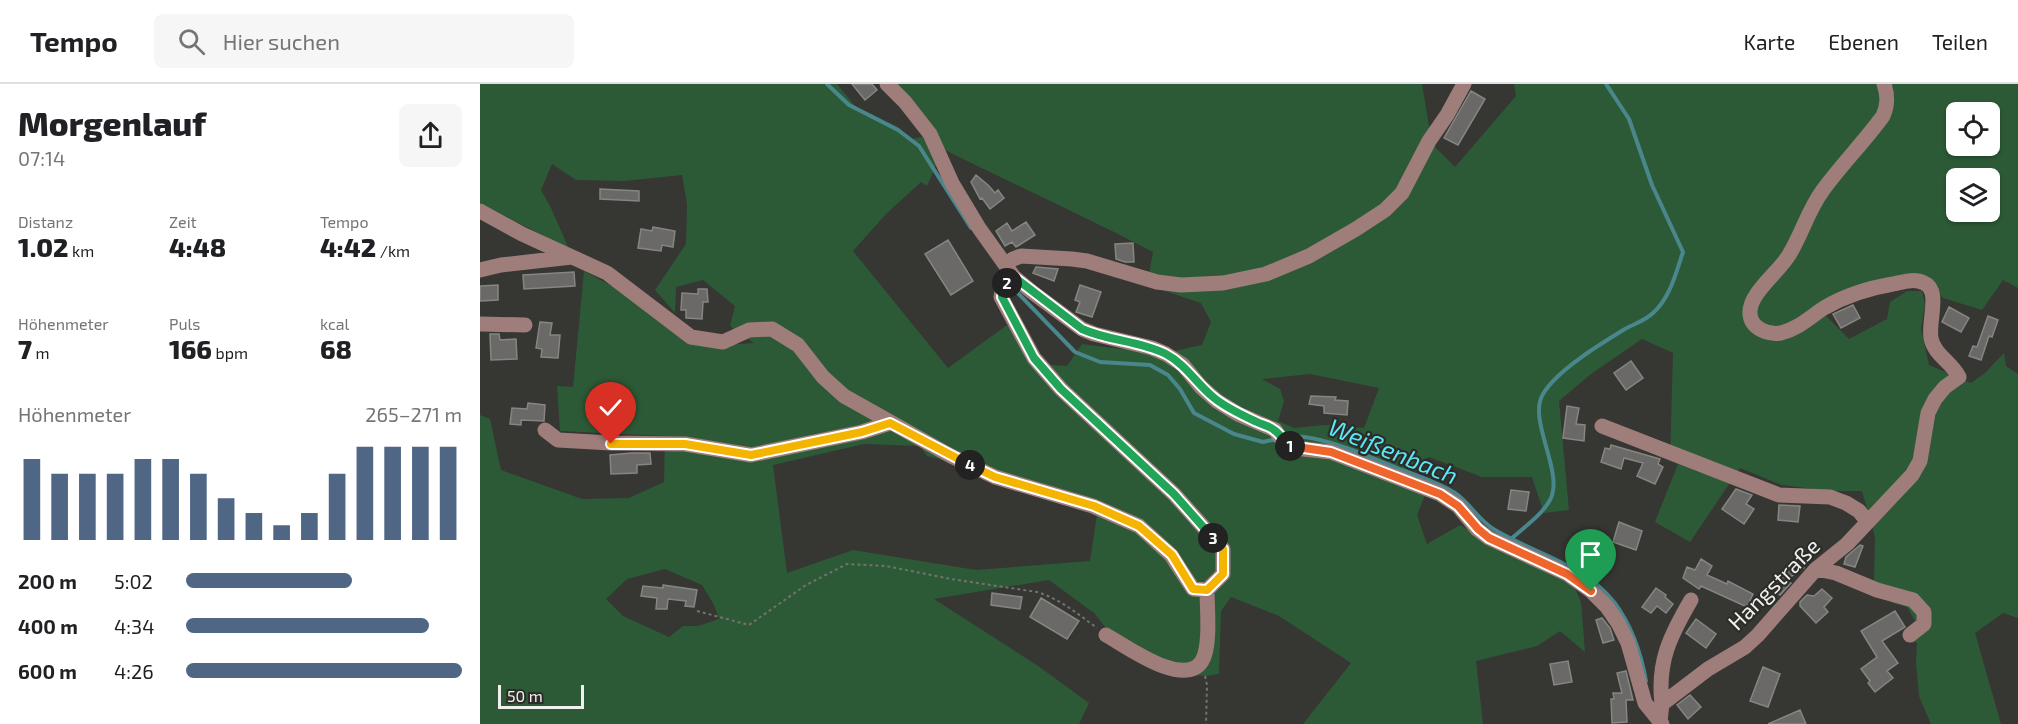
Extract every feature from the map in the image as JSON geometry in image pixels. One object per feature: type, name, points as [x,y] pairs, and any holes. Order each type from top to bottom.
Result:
[{"type":"street","points":[[888,84],[930,134],[952,183],[1009,277],[1082,329],[1166,354],[1182,365],[1217,401],[1280,436],[1294,448],[1331,452],[1440,494],[1458,506],[1489,538],[1567,574],[1591,591],[1608,607],[1628,643],[1645,703],[1658,715]]},
{"type":"street","points":[[1106,635],[1167,668],[1176,671],[1193,669],[1202,660],[1206,645],[1207,590],[1223,574],[1223,549],[1174,494],[1061,389],[1034,358],[1002,297],[1013,259],[1021,256],[1087,261],[1157,282],[1181,285],[1223,283],[1266,274],[1309,256],[1385,210],[1402,193],[1429,141],[1464,84]]},
{"type":"street","name":"Hangstraße","points":[[1658,715],[1708,669],[1745,647],[1765,628],[1816,569],[1846,544],[1912,475],[1920,461],[1928,413],[1935,399],[1945,387],[1959,377],[1955,368],[1933,346],[1930,318],[1934,297],[1932,289],[1925,283],[1913,280],[1860,291],[1825,307],[1797,327],[1780,333],[1768,333],[1760,329],[1753,324],[1750,315],[1751,304],[1790,254],[1807,216],[1822,191],[1883,116],[1887,107],[1884,84]]},
{"type":"street","points":[[480,211],[522,234],[607,273],[691,337],[723,342],[749,330],[772,329],[798,345],[823,377],[844,396],[951,456],[995,477],[1094,506],[1139,526],[1172,555],[1193,589],[1207,590]]},
{"type":"street","points":[[480,270],[501,265],[574,257]]},
{"type":"street","points":[[480,324],[525,325]]},
{"type":"street","points":[[545,430],[558,440],[611,444],[685,444],[751,455],[862,432],[890,423]]},
{"type":"street","points":[[1602,426],[1779,495],[1830,497],[1859,511],[1867,521]]},
{"type":"street","points":[[1816,569],[1836,573],[1877,590],[1913,600],[1924,612],[1924,624],[1910,635]]},
{"type":"street","points":[[1658,715],[1665,651],[1673,631],[1691,600]]},
{"type":"path","points":[[697,610],[749,625],[806,585],[847,564],[886,566],[1049,596],[1075,611],[1106,635]]},
{"type":"path","points":[[1202,660],[1208,685],[1206,724]]},
{"type":"green space","points":[[480,84],[837,84],[855,106],[898,127],[912,139],[925,136],[882,84],[1422,84],[1432,144],[1455,167],[1516,96],[1514,84],[2018,84],[2018,288],[2003,280],[1982,310],[1943,298],[1930,282],[1818,308],[1849,339],[1887,319],[1890,302],[1907,291],[1922,291],[1925,304],[1921,329],[1929,365],[1971,383],[1985,373],[2004,353],[2006,366],[2018,374],[2018,618],[2003,613],[1975,633],[2001,724],[1931,724],[1919,696],[1917,643],[1902,636],[1915,621],[1907,607],[1893,603],[1874,582],[1875,537],[1862,491],[1830,491],[1782,485],[1740,468],[1690,542],[1655,522],[1678,464],[1670,461],[1673,353],[1642,339],[1591,374],[1559,401],[1569,510],[1544,513],[1532,477],[1482,477],[1429,457],[1409,468],[1425,495],[1417,515],[1427,544],[1460,525],[1529,564],[1574,586],[1581,602],[1585,652],[1560,631],[1537,646],[1476,661],[1483,724],[1303,724],[1351,663],[1279,616],[1231,597],[1221,611],[1219,674],[1207,676],[1172,674],[1117,642],[1094,613],[1049,580],[934,599],[1038,666],[1089,703],[1079,724],[480,724],[480,415],[490,419],[501,470],[582,499],[629,498],[664,482],[665,436],[560,431],[557,386],[573,387],[584,271],[623,292],[678,333],[725,345],[754,343],[730,326],[735,306],[703,280],[676,287],[675,313],[655,290],[686,244],[687,204],[682,175],[624,181],[576,180],[552,164],[541,190],[569,249],[480,203]],"holes":[[[943,149],[1153,252],[1147,285],[1201,303],[1211,322],[1202,345],[1175,351],[1121,349],[1082,344],[1067,366],[1051,365],[1025,347],[1007,325],[948,368],[853,251],[886,214],[921,182],[927,186]],[[1310,374],[1379,388],[1364,428],[1324,425],[1294,428],[1278,421],[1284,401],[1280,389],[1262,379]],[[864,444],[920,446],[927,456],[1099,501],[1090,561],[976,570],[853,550],[787,573],[773,465]],[[665,569],[702,585],[719,619],[698,626],[683,626],[669,637],[623,616],[606,599],[627,579]]]},
{"type":"building","points":[[852,84],[872,84],[877,90],[865,100]]},
{"type":"building","points":[[1471,91],[1485,99],[1458,145],[1444,138]]},
{"type":"building","points":[[976,175],[995,193],[998,190],[1004,198],[990,209],[982,198],[980,199],[971,182]]},
{"type":"building","points":[[600,189],[639,191],[639,201],[600,199]]},
{"type":"building","points":[[1026,222],[1035,235],[1016,247],[1012,242],[1005,246],[996,231],[1007,223],[1012,231]]},
{"type":"building","points":[[653,227],[675,231],[673,247],[662,245],[661,251],[638,248],[641,229],[652,231]]},
{"type":"building","points":[[948,240],[973,281],[951,295],[925,254]]},
{"type":"building","points":[[1133,243],[1134,262],[1116,259],[1115,244]]},
{"type":"building","points":[[1036,267],[1058,269],[1054,281],[1033,273]]},
{"type":"building","points":[[574,272],[575,286],[524,289],[523,275]]},
{"type":"building","points":[[498,285],[498,300],[480,301],[480,286]]},
{"type":"building","points":[[1080,285],[1101,292],[1092,317],[1076,312],[1080,302],[1075,300]]},
{"type":"building","points":[[698,289],[707,289],[708,302],[703,302],[702,319],[686,318],[686,310],[681,310],[682,293],[698,294]]},
{"type":"building","points":[[1853,305],[1860,318],[1841,328],[1833,314]]},
{"type":"building","points":[[1949,307],[1969,318],[1961,332],[1942,322]]},
{"type":"building","points":[[1988,316],[1998,320],[1992,337],[1989,336],[1981,360],[1969,356],[1973,346],[1977,347]]},
{"type":"building","points":[[540,322],[552,323],[550,335],[560,335],[558,358],[541,357],[542,349],[536,348]]},
{"type":"building","points":[[490,334],[499,334],[500,340],[516,339],[517,359],[491,360]]},
{"type":"building","points":[[1631,361],[1643,378],[1626,390],[1614,373]]},
{"type":"building","points":[[1311,396],[1336,397],[1335,400],[1348,401],[1347,415],[1324,413],[1324,406],[1309,404]]},
{"type":"building","points":[[528,403],[545,405],[544,421],[521,420],[521,425],[510,424],[512,408],[527,409]]},
{"type":"building","points":[[1567,406],[1579,408],[1576,424],[1585,425],[1584,441],[1563,438]]},
{"type":"building","points":[[1611,445],[1660,459],[1658,464],[1663,467],[1655,484],[1637,476],[1643,463],[1624,458],[1621,469],[1601,462],[1605,448],[1610,449]]},
{"type":"building","points":[[650,453],[651,464],[637,465],[637,473],[611,474],[610,455]]},
{"type":"building","points":[[1736,489],[1752,495],[1746,504],[1754,509],[1744,524],[1722,509]]},
{"type":"building","points":[[1511,490],[1529,492],[1526,511],[1508,509]]},
{"type":"building","points":[[1779,505],[1800,506],[1798,522],[1778,520]]},
{"type":"building","points":[[1619,522],[1642,531],[1636,550],[1613,542]]},
{"type":"building","points":[[1860,545],[1863,546],[1855,567],[1844,564],[1846,557]]},
{"type":"building","points":[[1701,559],[1712,566],[1707,575],[1727,584],[1728,581],[1753,594],[1747,607],[1701,586],[1699,589],[1683,578],[1687,567],[1695,570]]},
{"type":"building","points":[[1800,561],[1804,568],[1787,579],[1791,583],[1780,595],[1769,588],[1784,570]]},
{"type":"building","points":[[663,585],[697,590],[694,607],[685,606],[686,601],[668,599],[667,609],[656,609],[657,598],[641,596],[643,586],[663,588]]},
{"type":"building","points":[[1656,588],[1673,604],[1666,613],[1657,606],[1651,613],[1642,607]]},
{"type":"building","points":[[1822,589],[1832,598],[1824,607],[1828,612],[1816,623],[1800,606],[1800,602],[1807,595],[1814,596]]},
{"type":"building","points":[[992,593],[1022,597],[1020,609],[991,605]]},
{"type":"building","points":[[1041,598],[1079,621],[1067,639],[1030,617]]},
{"type":"building","points":[[1895,611],[1905,627],[1882,641],[1898,663],[1887,671],[1893,678],[1875,692],[1861,669],[1877,657],[1861,631]]},
{"type":"building","points":[[1602,618],[1610,628],[1614,640],[1603,643],[1596,620]]},
{"type":"building","points":[[1696,619],[1716,634],[1706,648],[1686,633]]},
{"type":"building","points":[[1568,661],[1572,682],[1554,685],[1550,664]]},
{"type":"building","points":[[1763,667],[1780,674],[1768,707],[1750,701]]},
{"type":"building","points":[[1626,671],[1633,700],[1626,700],[1627,722],[1612,723],[1613,693],[1622,693],[1617,673]]},
{"type":"building","points":[[1690,695],[1701,707],[1688,719],[1677,705]]},
{"type":"building","points":[[1800,710],[1806,724],[1768,724]]},
{"type":"waterway","name":"Weißenbach","points":[[827,84],[849,105],[898,130],[919,146],[971,228]]},
{"type":"waterway","points":[[1511,539],[1542,511],[1550,500],[1553,489],[1553,476],[1539,418],[1539,405],[1543,394],[1558,376],[1581,358],[1615,335],[1643,320],[1659,307],[1675,277],[1683,252],[1652,185],[1629,119],[1606,84]]},
{"type":"waterway","name":"Weißenbach","points":[[1011,286],[1075,352],[1100,362],[1150,365],[1168,375],[1180,389],[1194,413],[1234,434],[1263,442],[1277,439]]},
{"type":"waterway","name":"Weißenbach","points":[[1284,437],[1306,437],[1320,440],[1359,452],[1441,485],[1460,497],[1495,530],[1588,578],[1614,602],[1626,621],[1638,650],[1646,681]]},
{"type":"route","points":[[611,444],[685,444],[751,455],[862,432],[890,423],[995,477],[1094,506],[1139,526],[1172,555],[1193,589],[1207,590],[1223,574],[1223,549],[1174,494],[1061,389],[1034,358],[1002,297],[1003,287],[1014,277],[1082,329],[1166,354],[1182,365],[1217,401],[1238,414],[1275,430],[1284,443],[1294,448],[1331,452],[1440,494],[1458,506],[1489,538],[1567,574],[1591,591]]}]
